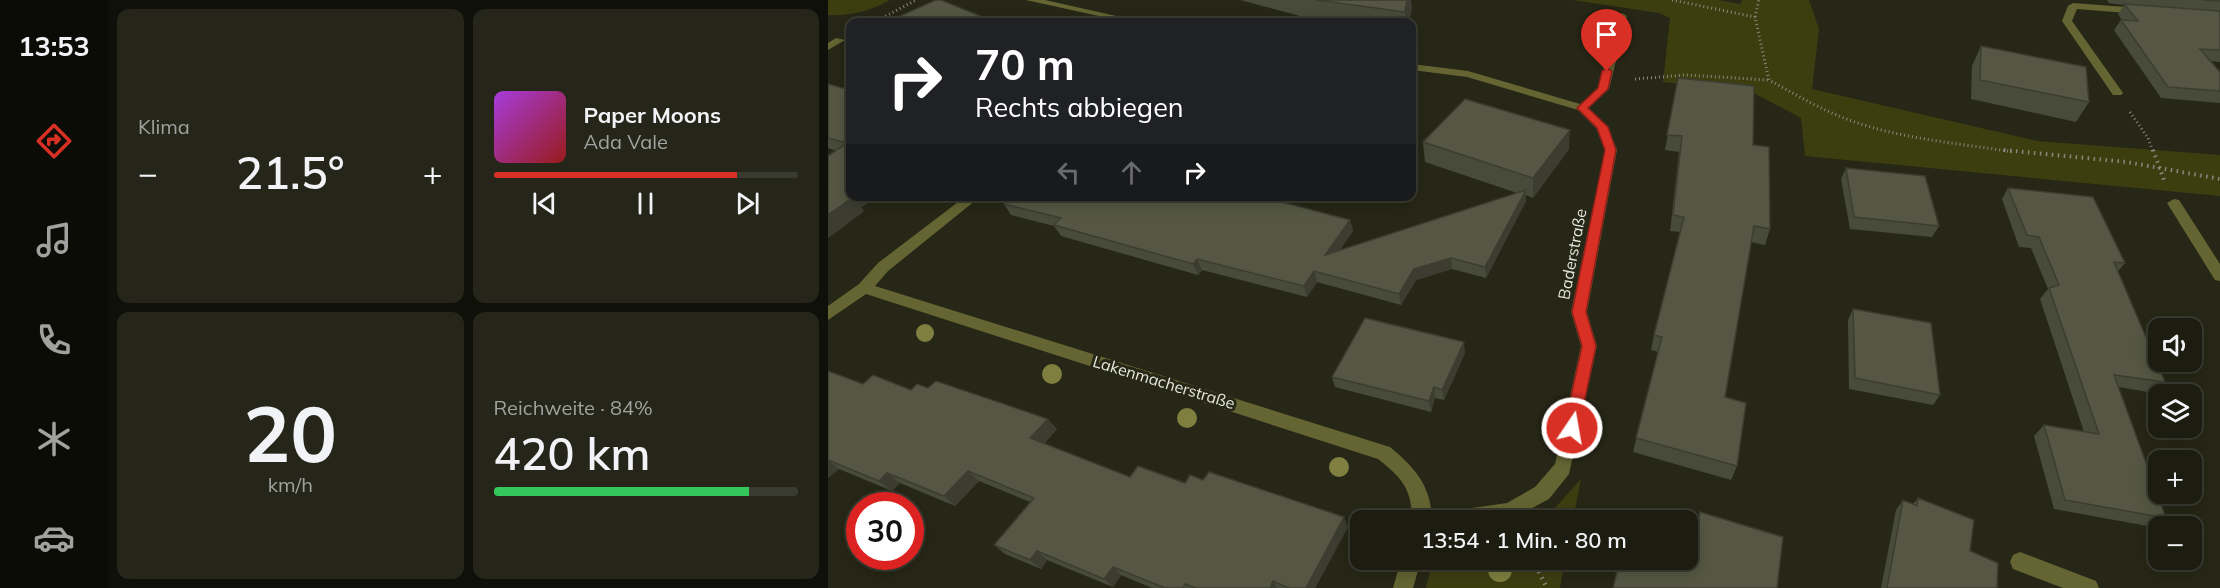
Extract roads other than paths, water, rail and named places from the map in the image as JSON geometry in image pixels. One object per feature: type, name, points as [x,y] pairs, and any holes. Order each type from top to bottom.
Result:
[{"type":"street","points":[[1032,0],[1119,18]]},
{"type":"street","points":[[2117,93],[2067,21],[2071,3],[2152,12]]},
{"type":"street","points":[[1582,108],[1603,89],[1622,16]]},
{"type":"street","points":[[828,37],[840,40],[828,47]]},
{"type":"street","name":"Baderstraße","points":[[1416,68],[1468,74],[1582,108],[1602,127],[1611,150],[1579,312],[1589,346],[1563,468],[1542,493],[1513,510]]},
{"type":"street","points":[[828,314],[864,288],[883,267],[969,201]]},
{"type":"street","points":[[2174,203],[2220,276]]},
{"type":"street","name":"Lakenmacherstraße","points":[[864,288],[1383,453],[1401,465],[1414,482],[1421,500],[1421,510]]},
{"type":"street","points":[[2020,562],[2089,588]]},
{"type":"street","points":[[1403,588],[1408,570]]}]
